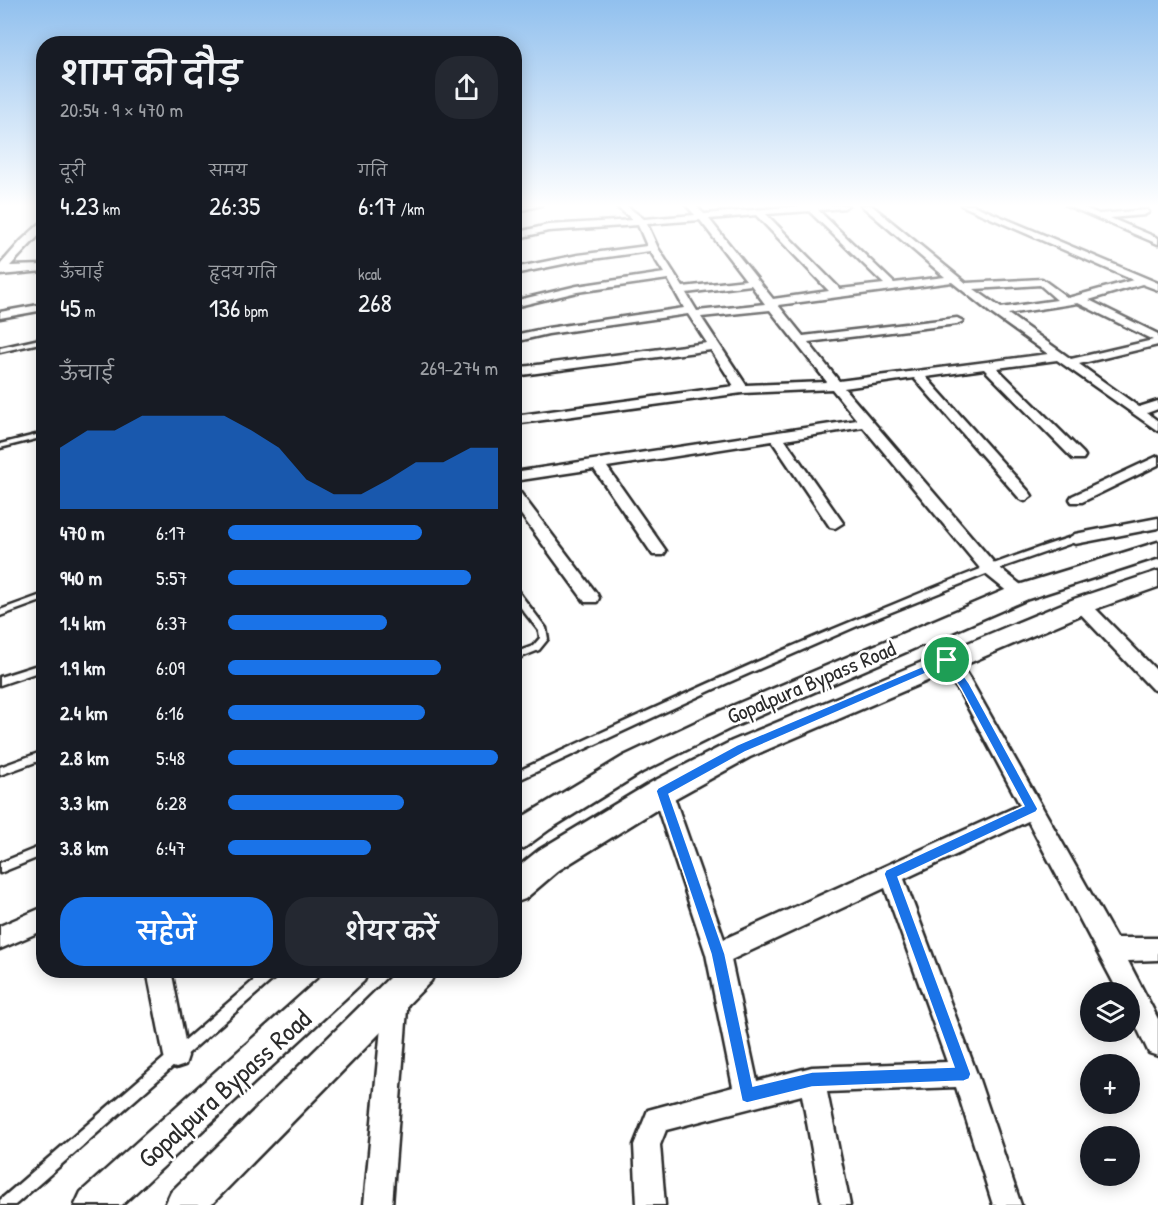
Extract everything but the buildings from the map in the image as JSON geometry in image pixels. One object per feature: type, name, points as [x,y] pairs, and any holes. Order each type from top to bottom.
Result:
[{"type":"street","points":[[522,270],[563,261]]},
{"type":"street","points":[[662,261],[681,290],[692,313],[742,389]]},
{"type":"street","points":[[737,261],[866,423],[989,568],[1020,593]]},
{"type":"street","points":[[806,261],[837,293]]},
{"type":"street","points":[[866,261],[892,286]]},
{"type":"street","points":[[932,261],[996,312],[1158,427]]},
{"type":"street","points":[[1097,261],[1158,287]]},
{"type":"street","points":[[1,271],[36,269]]},
{"type":"street","points":[[522,301],[577,289],[671,275]]},
{"type":"street","points":[[996,312],[1079,300],[1141,280]]},
{"type":"street","points":[[681,290],[753,282]]},
{"type":"street","points":[[522,337],[548,331],[771,304],[892,286],[1042,282],[1066,302]]},
{"type":"street","points":[[1079,300],[1158,340]]},
{"type":"street","points":[[0,315],[36,308]]},
{"type":"street","points":[[799,340],[957,321]]},
{"type":"street","points":[[522,419],[742,389],[836,385],[987,365],[1064,360],[1158,340]]},
{"type":"street","points":[[522,371],[713,346]]},
{"type":"street","points":[[987,365],[1078,456]]},
{"type":"street","points":[[918,375],[1025,496]]},
{"type":"street","points":[[1139,412],[1157,406]]},
{"type":"street","points":[[522,476],[866,423]]},
{"type":"street","points":[[776,436],[835,523]]},
{"type":"street","points":[[1077,499],[1158,460]]},
{"type":"street","points":[[597,465],[658,551]]},
{"type":"street","points":[[522,505],[591,598]]},
{"type":"street","points":[[1075,539],[1158,523]]},
{"type":"street","name":"Gopalpura Bypass Road","points":[[522,833],[633,764],[720,722],[1020,593],[1158,549]]},
{"type":"street","name":"Gopalpura Bypass Road","points":[[522,882],[549,860],[662,791],[741,748],[1082,605],[1158,579]]},
{"type":"street","points":[[1082,605],[1155,676]]},
{"type":"street","points":[[924,634],[947,660],[965,686],[1110,950],[1158,1044]]},
{"type":"street","points":[[662,791],[718,954],[747,1095]]},
{"type":"street","points":[[718,954],[1032,809]]},
{"type":"street","points":[[891,874],[964,1074],[1007,1205]]},
{"type":"street","points":[[0,938],[36,922]]},
{"type":"street","points":[[1110,950],[1158,949]]},
{"type":"street","points":[[161,978],[176,1056]]},
{"type":"street","name":"Gopalpura Bypass Road","points":[[94,1205],[344,978]]},
{"type":"street","points":[[378,1205],[408,981]]},
{"type":"street","name":"Gopalpura Bypass Road","points":[[184,1205],[408,981]]},
{"type":"street","points":[[651,1205],[647,1145],[657,1119],[812,1080],[964,1074]]},
{"type":"street","points":[[812,1080],[836,1205]]},
{"type":"lane","points":[[0,350],[36,342]]},
{"type":"lane","points":[[0,446],[36,437]]},
{"type":"lane","points":[[522,774],[740,672],[989,568],[1075,539]]},
{"type":"lane","points":[[0,613],[36,600]]},
{"type":"lane","points":[[522,602],[543,630],[544,639],[536,648],[522,654]]},
{"type":"lane","points":[[0,681],[36,669]]},
{"type":"lane","points":[[0,771],[36,757]]},
{"type":"lane","points":[[0,868],[36,853]]},
{"type":"lane","points":[[4,1205],[266,978]]},
{"type":"route","points":[[947,660],[965,686],[1032,809],[891,874],[964,1074],[812,1080],[747,1095],[718,954],[662,791],[741,748],[947,660]]}]
